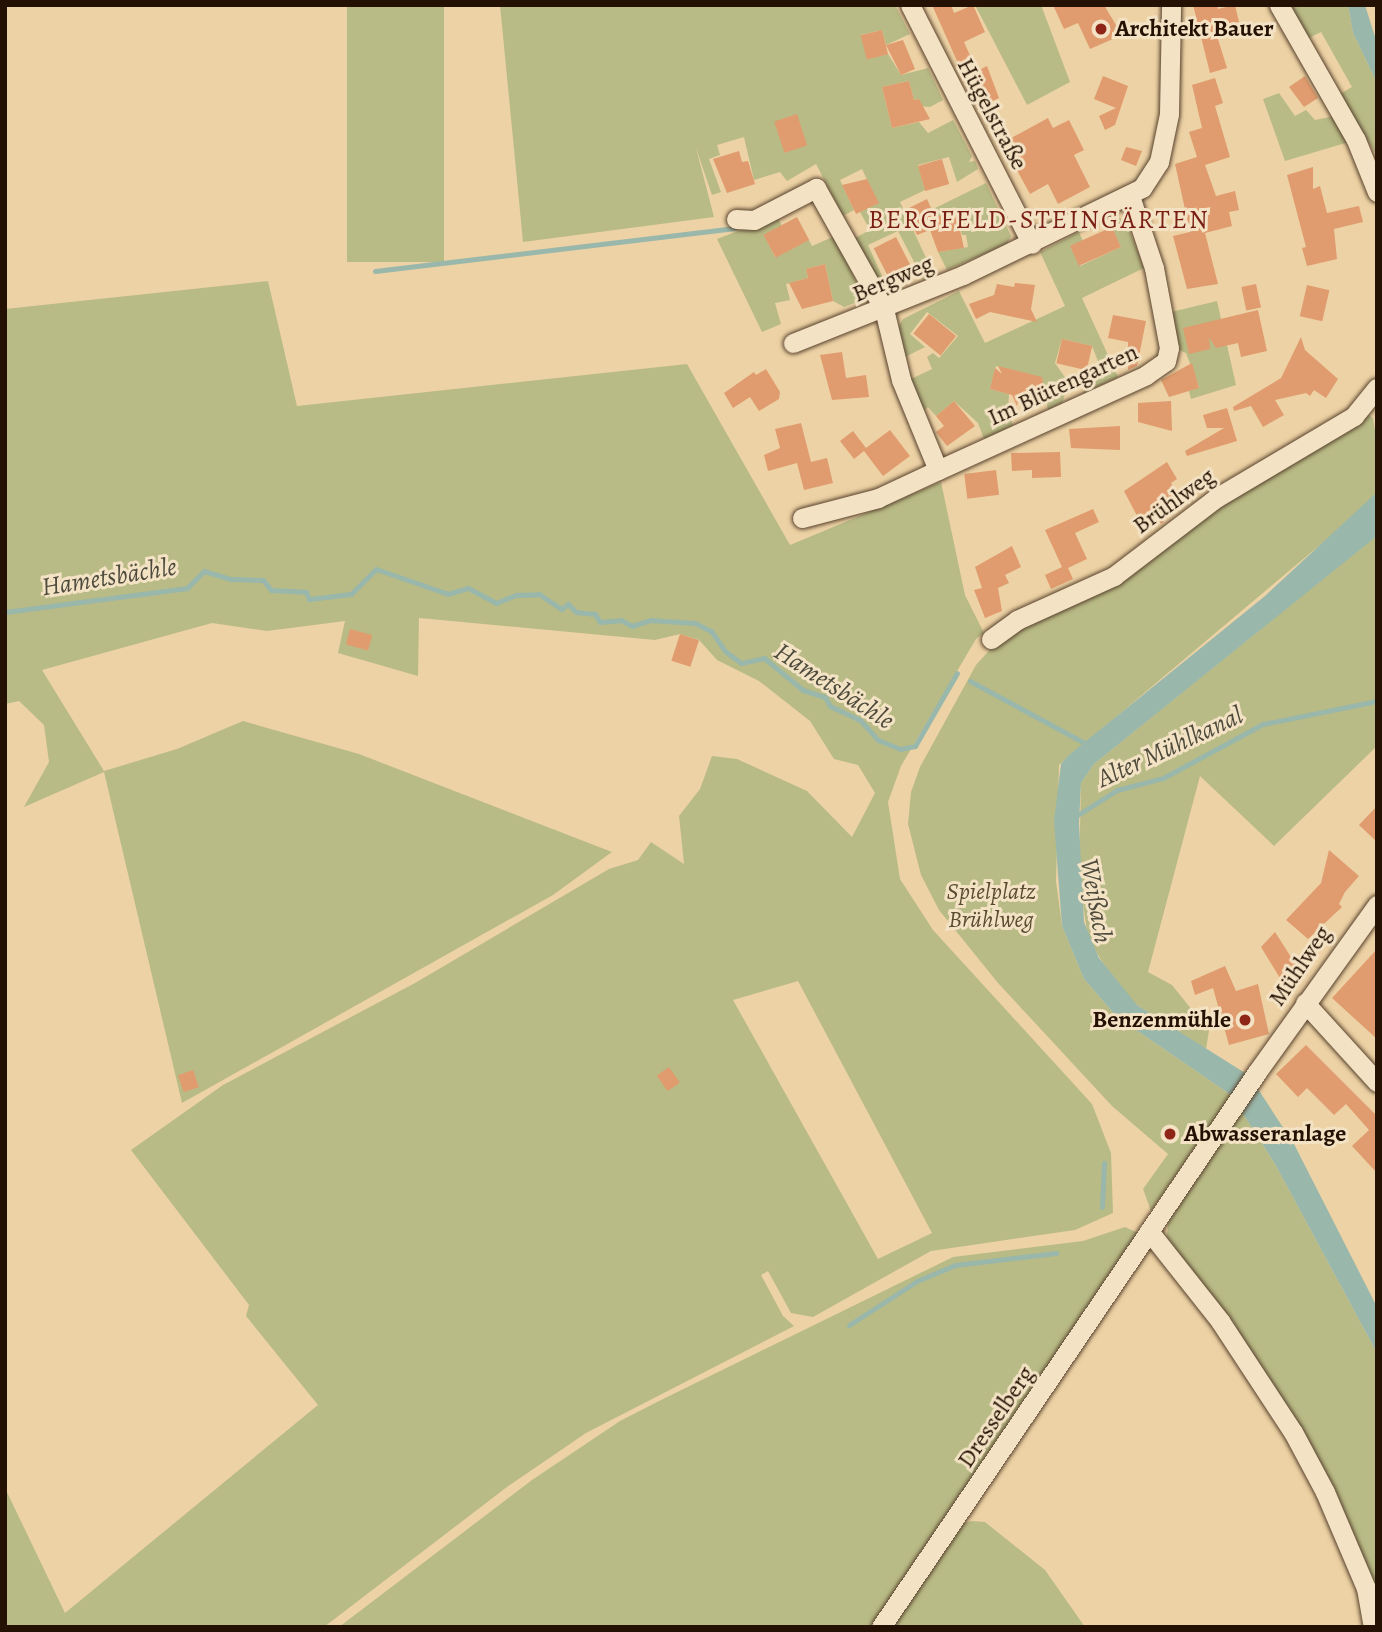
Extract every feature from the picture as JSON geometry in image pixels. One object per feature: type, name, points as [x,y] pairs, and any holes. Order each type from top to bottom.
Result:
[{"type":"street","name":"Hügelstraße","points":[[910,5],[1032,244]]},
{"type":"street","name":"Bergweg","points":[[793,343],[798,337],[846,325],[884,309],[1032,244],[1130,196],[1151,177],[1164,142],[1171,85],[1171,5]]},
{"type":"street","points":[[1279,5],[1356,140],[1377,192]]},
{"type":"street","points":[[745,219],[816,188],[884,309],[901,380],[938,470]]},
{"type":"street","name":"Im Blütengarten","points":[[802,519],[878,498],[1146,376],[1166,361],[1169,348],[1154,268],[1130,196]]},
{"type":"street","name":"Brühlweg","points":[[991,639],[1017,620],[1114,576],[1216,498],[1354,416],[1377,388]]},
{"type":"street","name":"Mühlweg","points":[[1149,1231],[1305,1003],[1377,905]]},
{"type":"street","points":[[1305,1003],[1377,1082]]},
{"type":"street","points":[[1149,1231],[1220,1321],[1293,1432],[1325,1492],[1366,1588],[1373,1627]]},
{"type":"street","name":"Dresselberg","points":[[881,1627],[1149,1231]]},
{"type":"green space","points":[[347,5],[444,5],[444,262],[347,262]]},
{"type":"green space","points":[[500,5],[895,5],[910,34],[886,45],[882,30],[861,35],[867,59],[888,54],[901,75],[928,68],[943,100],[930,107],[916,106],[919,99],[914,100],[909,81],[882,87],[892,128],[919,122],[928,133],[953,120],[972,156],[969,162],[975,161],[978,169],[957,182],[949,157],[918,165],[925,190],[900,202],[935,277],[924,281],[898,231],[868,245],[887,287],[880,291],[855,238],[870,230],[860,212],[878,203],[862,169],[840,180],[854,210],[843,216],[816,164],[787,181],[780,172],[754,180],[744,137],[717,145],[720,155],[709,159],[721,192],[712,195],[696,148],[714,217],[523,242]]},
{"type":"green space","points":[[975,5],[1041,5],[1070,82],[1027,105]]},
{"type":"green space","points":[[1290,5],[1348,5],[1353,33],[1377,83],[1377,156],[1340,94],[1352,87],[1321,32],[1309,38]]},
{"type":"green space","points":[[1279,93],[1295,116],[1306,110],[1315,120],[1334,116],[1349,142],[1285,161],[1263,99]]},
{"type":"green space","points":[[986,183],[1011,236],[1007,244],[947,270],[938,252],[968,247],[966,235],[962,235],[956,213],[928,218],[927,212]]},
{"type":"green space","points":[[777,216],[782,226],[764,235],[775,257],[809,240],[812,246],[835,236],[860,290],[857,302],[844,307],[833,301],[825,264],[806,269],[808,278],[786,284],[790,300],[775,303],[781,324],[762,332],[717,239]]},
{"type":"green space","points":[[1117,216],[1126,222],[1144,268],[1082,298],[1118,377],[1082,394],[1096,373],[1098,361],[1092,346],[1062,339],[1055,363],[1069,383],[1062,403],[1048,410],[1042,378],[996,366],[990,389],[1009,394],[1008,411],[1013,425],[984,439],[978,423],[954,401],[936,416],[928,407],[921,413],[909,380],[932,369],[927,357],[933,353],[939,358],[958,336],[927,312],[910,334],[925,347],[901,359],[897,329],[903,319],[959,291],[985,343],[1065,306],[1040,252],[1079,232],[1083,241],[1071,247],[1080,266],[1121,247],[1108,220]]},
{"type":"green space","points":[[268,281],[297,406],[687,364],[790,545],[941,482],[965,595],[984,633],[976,639],[901,766],[888,802],[900,879],[933,930],[1092,1104],[1111,1153],[1113,1213],[1075,1230],[931,1251],[813,1317],[791,1313],[768,1271],[761,1275],[783,1316],[794,1326],[586,1433],[507,1487],[324,1627],[5,1627],[5,1488],[65,1613],[318,1405],[246,1316],[249,1305],[131,1150],[223,1085],[415,983],[609,869],[638,860],[651,842],[684,864],[679,816],[700,789],[712,756],[737,759],[807,791],[852,837],[875,793],[858,765],[834,759],[810,721],[759,681],[717,660],[699,640],[680,634],[655,640],[419,618],[418,676],[338,653],[345,621],[267,631],[212,623],[42,670],[104,771],[177,749],[243,721],[359,754],[612,852],[553,895],[182,1103],[104,772],[24,807],[49,762],[44,725],[19,701],[5,704],[5,309]],"holes":[[[798,981],[932,1233],[878,1259],[733,1000]]]},
{"type":"green space","points":[[1217,301],[1236,385],[1191,399],[1189,391],[1199,387],[1186,353],[1179,350],[1171,312]]},
{"type":"green space","name":"Spielplatz Brühlweg","points":[[1365,413],[1373,418],[1377,443],[1377,492],[1359,512],[1059,765],[1056,881],[1062,926],[1084,979],[1117,1017],[1231,1095],[1151,1211],[1143,1189],[1168,1154],[1112,1106],[998,983],[939,910],[921,875],[908,824],[911,792],[920,767],[976,665],[995,644],[1179,533]]},
{"type":"green space","points":[[1377,535],[1377,746],[1274,846],[1200,776],[1148,972],[1172,985],[1209,1031],[1206,1049],[1137,1005],[1115,983],[1088,938],[1079,876],[1081,783],[1094,764]]},
{"type":"green space","points":[[1242,1112],[1275,1164],[1377,1353],[1377,1600],[1371,1577],[1167,1237],[1168,1222]]},
{"type":"green space","points":[[1125,1227],[1138,1233],[873,1627],[339,1627],[532,1480],[620,1421],[661,1400],[953,1257],[1083,1241]]},
{"type":"green space","points":[[972,1521],[985,1522],[1045,1570],[1085,1627],[890,1627],[957,1525]]},
{"type":"shaded area","points":[[1348,5],[1365,5],[1377,43],[1377,83],[1353,33]]},
{"type":"shaded area","points":[[1377,492],[1377,535],[1094,764],[1081,783],[1079,823],[1084,922],[1099,958],[1137,1005],[1245,1073],[1258,1089],[1295,1146],[1377,1307],[1377,1353],[1275,1164],[1231,1095],[1117,1017],[1084,979],[1062,926],[1054,821],[1061,764],[1070,754],[1265,596]]},
{"type":"building","points":[[932,5],[951,5],[954,13],[973,5],[985,32],[964,42],[977,71],[987,66],[999,98],[978,108]]},
{"type":"building","name":"Architekt Bauer","points":[[1053,5],[1104,5],[1122,35],[1090,49],[1078,23],[1064,29]]},
{"type":"building","points":[[1193,5],[1217,5],[1218,9],[1235,5],[1241,30],[1217,36],[1227,68],[1210,73]]},
{"type":"building","points":[[882,30],[888,54],[867,60],[861,35]]},
{"type":"building","points":[[903,40],[915,69],[901,75],[886,45]]},
{"type":"building","points":[[1103,76],[1128,86],[1115,125],[1105,130],[1099,116],[1116,108],[1094,99]]},
{"type":"building","points":[[1305,76],[1318,98],[1304,107],[1289,87]]},
{"type":"building","points":[[1215,78],[1223,103],[1215,106],[1230,157],[1205,165],[1216,196],[1235,191],[1239,210],[1229,212],[1232,226],[1205,233],[1218,284],[1187,289],[1173,236],[1190,232],[1175,164],[1197,157],[1189,132],[1202,128],[1192,85]]},
{"type":"building","points":[[909,81],[914,100],[919,99],[930,119],[892,128],[882,87]]},
{"type":"building","points":[[797,114],[807,145],[784,153],[774,121]]},
{"type":"building","points":[[1048,118],[1053,128],[1069,120],[1084,150],[1074,155],[1090,187],[1058,204],[1048,184],[1030,194],[1002,143]]},
{"type":"building","points":[[1126,147],[1142,151],[1136,166],[1121,160]]},
{"type":"building","points":[[739,151],[742,162],[748,161],[755,184],[727,193],[713,159]]},
{"type":"building","points":[[942,159],[949,184],[925,191],[918,166]]},
{"type":"building","points":[[1313,167],[1313,189],[1320,186],[1327,213],[1359,206],[1363,222],[1334,229],[1337,259],[1307,266],[1302,248],[1306,247],[1287,175]]},
{"type":"building","points":[[867,179],[879,203],[856,214],[842,185]]},
{"type":"building","points":[[927,199],[935,217],[956,212],[964,248],[938,252],[930,230],[917,235],[905,210]]},
{"type":"building","points":[[797,217],[809,240],[776,258],[763,235]]},
{"type":"building","points":[[1112,227],[1121,247],[1079,266],[1070,246]]},
{"type":"building","points":[[896,237],[913,271],[891,282],[874,248]]},
{"type":"building","points":[[825,264],[833,301],[802,309],[789,283],[808,278],[806,269]]},
{"type":"building","points":[[1015,283],[1035,285],[1031,309],[1037,322],[990,312],[976,319],[969,304],[994,295],[997,284],[1014,287]]},
{"type":"building","points":[[1256,284],[1261,307],[1246,311],[1241,287]]},
{"type":"building","points":[[1307,285],[1329,290],[1322,321],[1300,316]]},
{"type":"building","points":[[1258,310],[1267,351],[1241,357],[1238,343],[1216,348],[1209,337],[1210,349],[1189,354],[1183,328]]},
{"type":"building","points":[[929,314],[956,336],[940,355],[913,333]]},
{"type":"building","points":[[1113,315],[1146,321],[1137,366],[1128,370],[1128,342],[1108,338]]},
{"type":"building","points":[[1301,337],[1305,350],[1338,379],[1326,398],[1314,390],[1310,396],[1306,393],[1275,400],[1284,415],[1263,427],[1251,406],[1234,411],[1233,407],[1281,378]]},
{"type":"building","points":[[1062,339],[1092,346],[1087,370],[1056,363]]},
{"type":"building","points":[[842,352],[846,378],[866,375],[869,397],[832,400],[820,355]]},
{"type":"building","points":[[1192,363],[1199,388],[1169,397],[1161,380]]},
{"type":"building","points":[[998,366],[1042,377],[1046,397],[1023,391],[1034,400],[1019,396],[1017,406],[1012,395],[990,389],[995,368],[1002,374]]},
{"type":"building","points":[[766,369],[780,392],[779,399],[759,411],[750,397],[733,408],[724,393],[754,372],[756,375]]},
{"type":"building","points":[[954,401],[975,426],[947,446],[936,432],[944,426],[936,416]]},
{"type":"building","points":[[1171,401],[1172,431],[1138,422],[1138,403]]},
{"type":"building","points":[[1227,408],[1237,441],[1187,456],[1185,451],[1224,428],[1207,428],[1203,415]]},
{"type":"building","points":[[801,423],[811,462],[827,458],[833,483],[804,490],[797,463],[768,471],[764,455],[780,448],[775,429]]},
{"type":"building","points":[[1120,426],[1120,450],[1071,448],[1069,429]]},
{"type":"building","points":[[890,430],[910,456],[883,476],[864,451],[854,459],[840,441],[853,431],[866,448]]},
{"type":"building","points":[[1060,452],[1061,477],[1032,478],[1032,470],[1012,471],[1011,453]]},
{"type":"building","points":[[1167,462],[1177,479],[1171,483],[1180,497],[1157,508],[1164,522],[1145,531],[1124,491]]},
{"type":"building","points":[[996,470],[999,495],[967,499],[964,474]]},
{"type":"building","points":[[1093,509],[1099,522],[1075,533],[1087,559],[1068,568],[1073,579],[1051,589],[1045,575],[1062,567],[1045,530]]},
{"type":"building","points":[[1012,546],[1021,567],[1005,575],[1009,583],[998,588],[1002,611],[985,618],[974,590],[982,588],[975,567]]},
{"type":"building","points":[[350,629],[372,635],[368,650],[346,644]]},
{"type":"building","points":[[680,634],[699,640],[690,667],[671,661]]},
{"type":"building","points":[[1377,806],[1377,842],[1359,825]]},
{"type":"building","points":[[1329,850],[1359,876],[1345,892],[1339,904],[1342,907],[1308,939],[1286,920],[1321,883]]},
{"type":"building","points":[[1275,932],[1298,968],[1283,983],[1261,947]]},
{"type":"building","points":[[1377,949],[1377,1039],[1332,998]]},
{"type":"building","points":[[1225,966],[1236,991],[1258,984],[1269,1034],[1229,1045],[1213,988],[1195,995],[1191,981]]},
{"type":"building","points":[[1306,1045],[1377,1116],[1377,1173],[1352,1146],[1369,1130],[1346,1104],[1334,1115],[1307,1088],[1298,1097],[1276,1074]]},
{"type":"building","points":[[669,1067],[680,1083],[668,1091],[657,1076]]},
{"type":"building","points":[[193,1070],[199,1087],[184,1092],[178,1075]]},
{"type":"waterway","points":[[375,271],[735,228]]},
{"type":"waterway","name":"Hametsbächle","points":[[5,612],[187,588],[204,571],[231,579],[263,580],[271,590],[306,592],[309,599],[351,594],[376,569],[448,594],[468,588],[496,603],[516,595],[539,594],[561,609],[568,604],[576,612],[595,614],[600,622],[621,620],[632,626],[650,620],[695,623],[711,631],[725,651],[741,663],[764,658],[803,690],[825,697],[830,706],[860,720],[878,740],[900,749],[915,746],[957,673]]},
{"type":"waterway","name":"Hametsbächle","points":[[970,681],[1090,746]]},
{"type":"waterway","name":"Alter Mühlkanal","points":[[1076,816],[1117,790],[1163,778],[1263,724],[1377,701]]},
{"type":"waterway","points":[[1102,1207],[1104,1163]]},
{"type":"waterway","points":[[849,1325],[917,1281],[955,1265],[1056,1253]]},
{"type":"place","name":"Architekt Bauer","points":[[1101,29]]},
{"type":"place","name":"Benzenmühle","points":[[1245,1020]]},
{"type":"place","name":"Abwasseranlage","points":[[1170,1134]]},
{"type":"district","name":"BERGFELD-STEINGÄRTEN","points":[[1039,220]]},
{"type":"water label","name":"Weißach","points":[[1096,901]]}]
